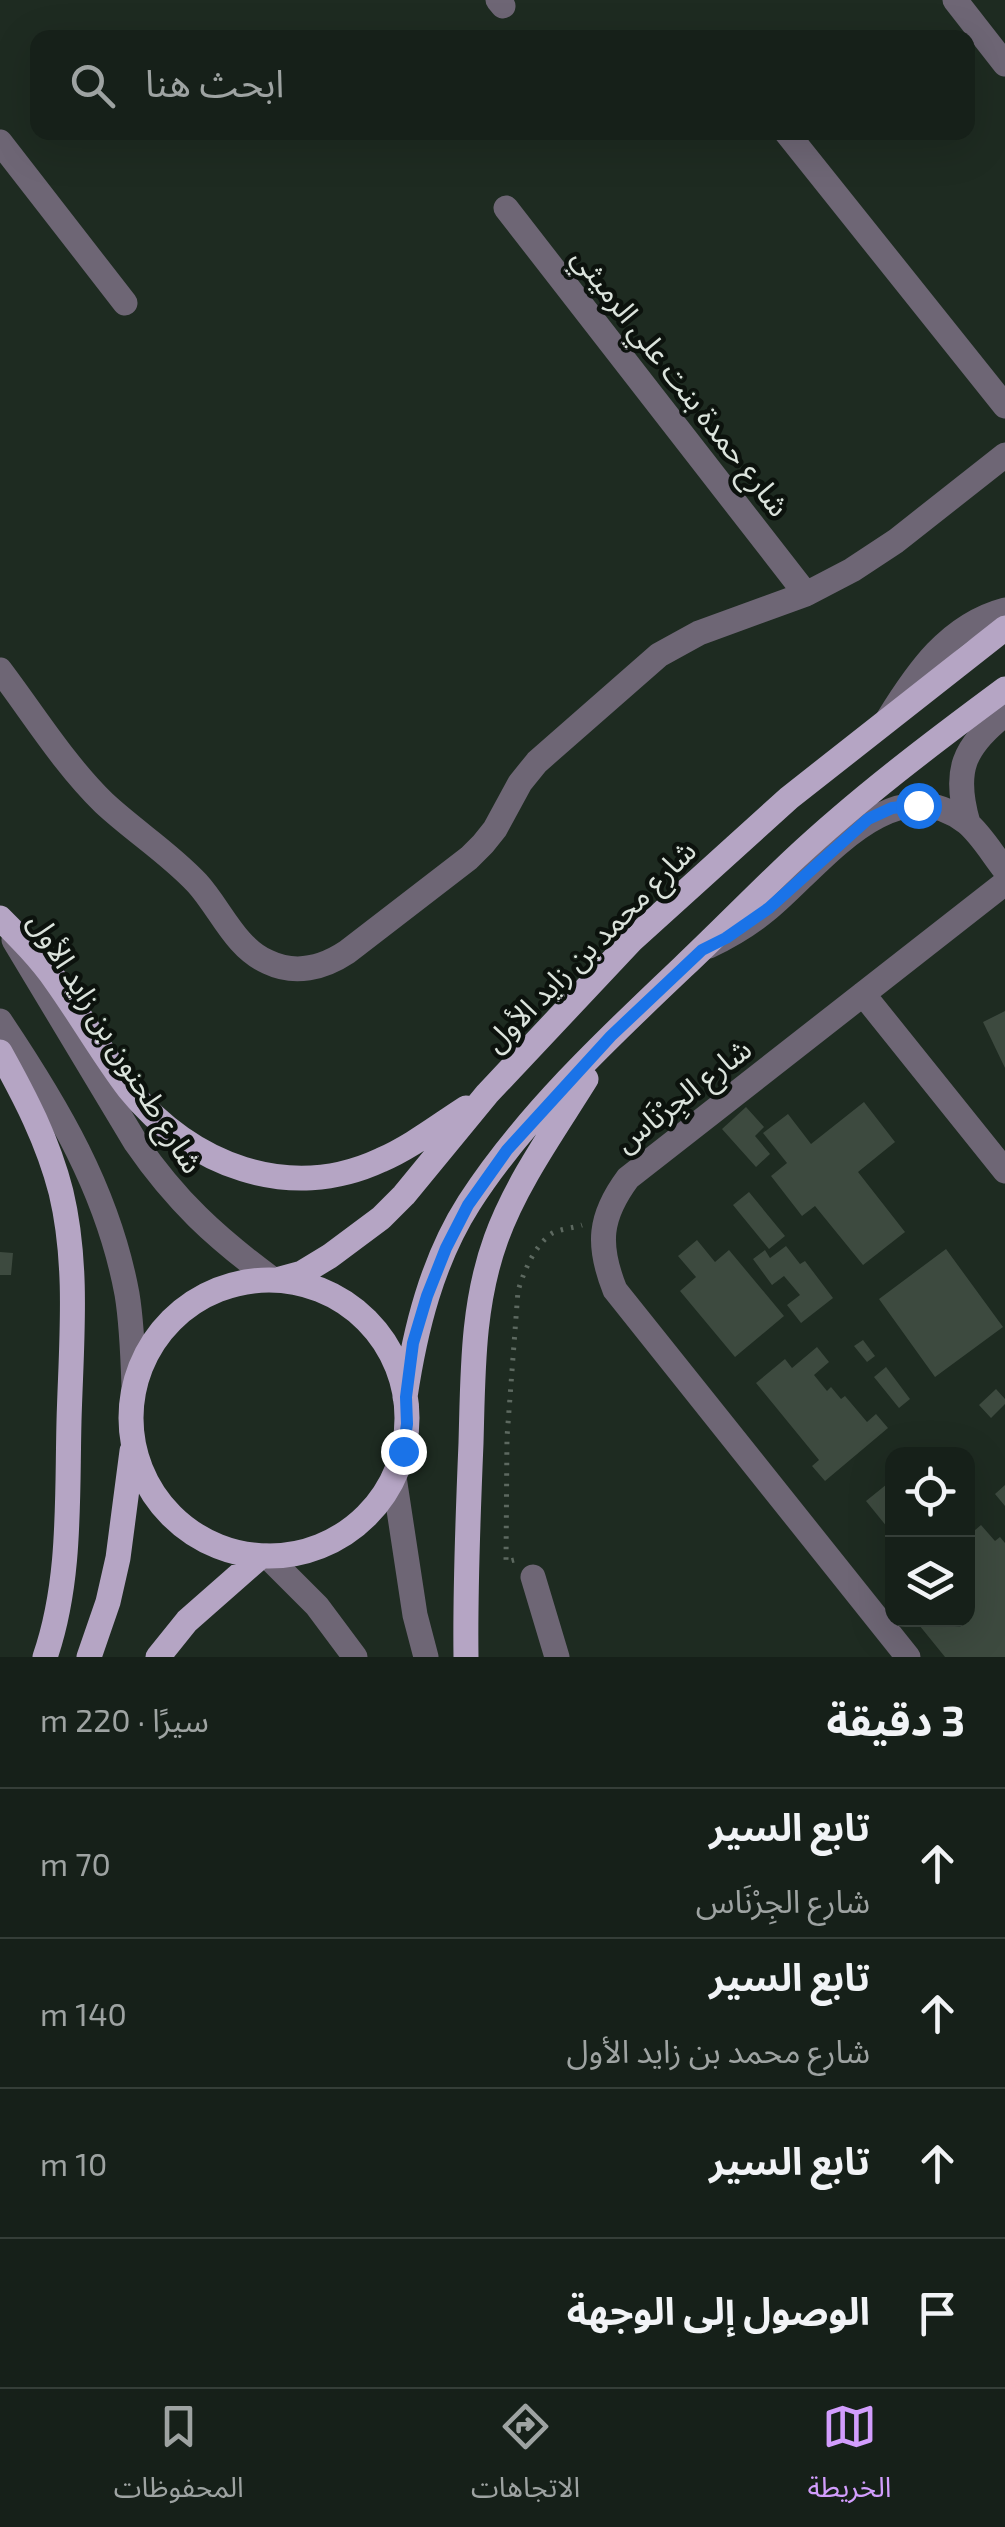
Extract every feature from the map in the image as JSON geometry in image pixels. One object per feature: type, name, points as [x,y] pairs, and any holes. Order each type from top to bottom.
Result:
[{"type":"main road","name":"شارع محمد بن زايد الأول","points":[[276,1279],[302,1272],[330,1256],[381,1218],[487,1094],[632,940],[789,798],[1005,628]]},
{"type":"main road","points":[[406,1397],[395,1361],[376,1330],[348,1304],[316,1287],[276,1279],[240,1281],[210,1291],[161,1330],[144,1357],[134,1386],[133,1441],[152,1490],[178,1520],[210,1543],[264,1556],[294,1554],[342,1536],[372,1510],[394,1476],[407,1424],[413,1343],[427,1296],[468,1205],[507,1150],[611,1036],[794,859],[1005,689]]},
{"type":"main road","points":[[0,918],[47,968],[130,1090],[166,1128],[220,1162],[284,1178],[348,1172],[379,1162],[408,1146],[487,1094]]},
{"type":"main road","points":[[466,1657],[476,1320],[484,1277],[497,1235],[516,1195],[611,1036]]},
{"type":"main road","points":[[0,1052],[33,1112],[48,1151],[61,1192],[73,1278],[63,1580],[54,1632],[45,1657]]},
{"type":"main road","points":[[89,1657],[118,1558],[133,1441]]},
{"type":"main road","points":[[158,1657],[187,1621],[264,1556]]},
{"type":"street","points":[[955,0],[1005,64]]},
{"type":"street","points":[[792,140],[1005,406]]},
{"type":"street","points":[[0,142],[125,303]]},
{"type":"street","name":"شارع حمدة بنت علي الرميثي","points":[[506,208],[806,594]]},
{"type":"street","points":[[0,670],[87,785],[177,862],[251,952],[266,962],[300,969],[333,961],[469,858],[496,829],[536,762],[660,655],[699,632],[806,594],[852,570],[896,542],[1005,455]]},
{"type":"street","points":[[888,719],[925,662],[947,641],[971,624],[1005,610]]},
{"type":"street","points":[[968,824],[960,786],[963,766],[981,732],[1005,714]]},
{"type":"street","points":[[702,950],[769,908],[868,819],[892,808],[918,805],[945,810],[968,824],[1005,870]]},
{"type":"street","name":"شارع الجِرْنَاس","points":[[605,1220],[614,1197],[628,1178],[1005,884]]},
{"type":"street","name":"شارع طحنون بن زايد الأول","points":[[0,918],[158,1175],[211,1232],[276,1279]]},
{"type":"street","points":[[863,994],[1005,1172]]},
{"type":"street","points":[[0,1021],[66,1124],[104,1207],[127,1295],[134,1386]]},
{"type":"street","points":[[605,1220],[602,1244],[615,1290],[908,1657]]},
{"type":"street","points":[[394,1476],[414,1616],[426,1657]]},
{"type":"street","points":[[264,1556],[317,1606],[355,1657]]},
{"type":"street","points":[[533,1577],[557,1657]]},
{"type":"path","points":[[533,1577],[530,1557],[506,1562],[507,1437],[518,1291],[537,1250],[553,1232],[605,1220]]},
{"type":"building","points":[[1005,1011],[1005,1068],[983,1022]]},
{"type":"building","points":[[864,1102],[895,1142],[858,1172],[905,1232],[863,1265],[815,1206],[802,1216],[771,1176],[787,1163],[763,1133],[788,1114],[811,1144]]},
{"type":"building","points":[[746,1107],[764,1127],[755,1136],[770,1154],[756,1167],[722,1129]]},
{"type":"building","points":[[749,1192],[785,1236],[769,1249],[733,1205]]},
{"type":"building","points":[[697,1240],[715,1262],[729,1250],[784,1316],[735,1357],[680,1291],[696,1277],[678,1256]]},
{"type":"building","points":[[786,1246],[800,1264],[805,1261],[833,1298],[801,1323],[787,1305],[800,1295],[784,1276],[772,1285],[753,1259],[765,1250],[770,1258]]},
{"type":"building","points":[[946,1249],[1003,1327],[935,1377],[879,1299]]},
{"type":"building","points":[[0,1252],[13,1253],[11,1275],[0,1275]]},
{"type":"building","points":[[863,1340],[875,1356],[867,1362],[854,1346]]},
{"type":"building","points":[[817,1347],[829,1362],[814,1375],[827,1391],[831,1387],[841,1399],[845,1396],[867,1422],[876,1414],[888,1428],[825,1481],[812,1466],[819,1460],[756,1383],[785,1359],[792,1368]]},
{"type":"building","points":[[886,1367],[910,1399],[899,1408],[874,1377]]},
{"type":"building","points":[[996,1389],[1005,1404],[991,1418],[979,1405]]},
{"type":"building","points":[[1005,1485],[1005,1506],[995,1494]]},
{"type":"building","points":[[885,1486],[885,1524],[866,1501]]},
{"type":"building","points":[[981,1525],[995,1541],[1000,1537],[1005,1543],[1005,1657],[945,1657],[921,1627],[975,1627],[975,1530]]},
{"type":"route","points":[[403,1451],[413,1343],[427,1296],[468,1205],[507,1150],[611,1036],[702,950],[769,908],[868,819],[892,808],[918,805]]}]
